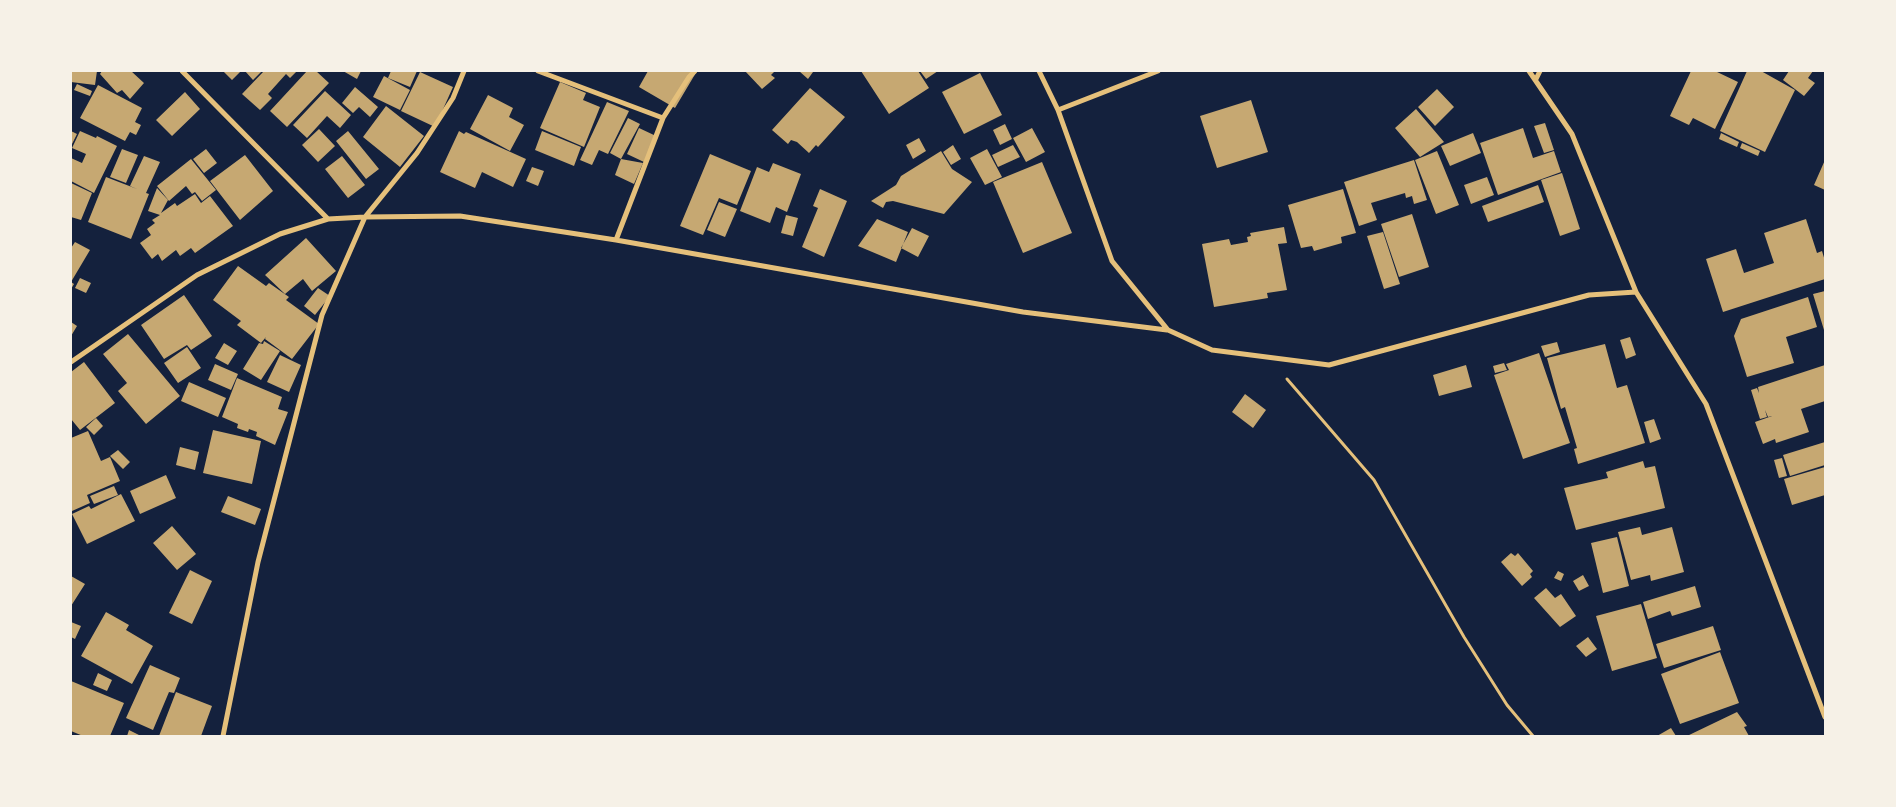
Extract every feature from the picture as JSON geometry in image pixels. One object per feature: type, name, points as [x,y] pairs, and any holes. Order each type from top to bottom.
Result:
[{"type":"street","points":[[182,71],[328,219]]},
{"type":"street","points":[[222,736],[258,562],[322,315],[365,217],[417,153],[454,98],[464,71]]},
{"type":"street","points":[[538,71],[663,118]]},
{"type":"street","points":[[616,240],[663,118],[689,77],[695,71]]},
{"type":"street","points":[[1039,71],[1058,110],[1112,261],[1168,330]]},
{"type":"street","points":[[1058,110],[1158,71]]},
{"type":"street","points":[[1529,71],[1572,134],[1636,292],[1706,404],[1825,718]]},
{"type":"street","points":[[1536,79],[1540,71]]},
{"type":"street","points":[[71,362],[197,275],[280,234],[328,219],[365,217],[460,216],[616,240],[1023,312],[1168,330],[1212,350],[1329,365],[1589,295],[1636,292]]},
{"type":"path","points":[[1269,358],[1374,480],[1464,637],[1508,706],[1533,736]]},
{"type":"building","points":[[71,71],[97,71],[95,85],[71,82]]},
{"type":"building","points":[[102,71],[131,71],[144,83],[130,99],[122,90],[117,93],[100,74]]},
{"type":"building","points":[[223,71],[241,71],[232,80]]},
{"type":"building","points":[[245,71],[262,71],[253,80]]},
{"type":"building","points":[[264,71],[297,71],[290,78],[286,74],[268,94],[272,98],[260,110],[242,94]]},
{"type":"building","points":[[307,71],[316,71],[329,83],[287,127],[270,111]]},
{"type":"building","points":[[343,71],[361,71],[357,79]]},
{"type":"building","points":[[391,71],[417,71],[410,87],[388,78]]},
{"type":"building","points":[[648,71],[697,71],[675,108],[639,87]]},
{"type":"building","points":[[745,71],[775,71],[771,75],[775,78],[762,89]]},
{"type":"building","points":[[799,71],[811,71],[813,72],[808,79]]},
{"type":"building","points":[[861,71],[918,71],[929,88],[889,114]]},
{"type":"building","points":[[920,71],[938,71],[926,79]]},
{"type":"building","points":[[1691,71],[1715,71],[1738,82],[1715,129],[1693,118],[1689,125],[1670,116]]},
{"type":"building","points":[[1747,71],[1761,71],[1795,90],[1765,152],[1720,131]]},
{"type":"building","points":[[1789,71],[1813,71],[1808,78],[1815,83],[1804,96],[1783,80]]},
{"type":"building","points":[[420,72],[453,87],[435,127],[401,111]]},
{"type":"building","points":[[980,73],[1002,115],[964,134],[942,92]]},
{"type":"building","points":[[384,76],[410,90],[400,110],[373,97]]},
{"type":"building","points":[[560,82],[586,93],[583,100],[600,107],[584,147],[540,128]]},
{"type":"building","points":[[77,84],[92,91],[90,96],[74,90]]},
{"type":"building","points":[[98,85],[142,108],[135,122],[141,125],[136,135],[130,132],[125,141],[80,118]]},
{"type":"building","points":[[355,87],[378,107],[370,117],[359,107],[353,113],[342,103]]},
{"type":"building","points":[[810,88],[845,117],[818,147],[816,145],[809,153],[797,142],[791,140],[788,144],[772,130]]},
{"type":"building","points":[[1437,89],[1454,107],[1435,126],[1418,107]]},
{"type":"building","points":[[325,91],[351,115],[340,128],[327,116],[307,138],[293,125]]},
{"type":"building","points":[[185,92],[200,109],[172,136],[156,120]]},
{"type":"building","points":[[488,95],[513,108],[509,117],[524,125],[510,151],[470,129]]},
{"type":"building","points":[[1251,100],[1268,152],[1217,168],[1200,116]]},
{"type":"building","points":[[607,102],[629,111],[608,154],[599,150],[592,165],[580,160]]},
{"type":"building","points":[[386,106],[424,136],[400,167],[363,137]]},
{"type":"building","points":[[1416,109],[1444,142],[1420,157],[1395,128]]},
{"type":"building","points":[[628,118],[640,124],[621,159],[610,153]]},
{"type":"building","points":[[1545,123],[1554,150],[1544,153],[1534,126]]},
{"type":"building","points":[[1005,124],[1012,139],[1000,145],[993,130]]},
{"type":"building","points":[[639,128],[656,136],[644,162],[627,154]]},
{"type":"building","points":[[1032,128],[1045,152],[1026,162],[1013,138]]},
{"type":"building","points":[[1523,128],[1533,158],[1554,151],[1561,172],[1498,195],[1480,143]]},
{"type":"building","points":[[319,129],[335,146],[318,162],[302,145]]},
{"type":"building","points":[[71,131],[77,134],[71,146]]},
{"type":"building","points":[[80,131],[96,138],[97,136],[117,146],[94,193],[71,181],[71,158],[82,163],[86,154],[72,148]]},
{"type":"building","points":[[348,131],[379,169],[366,179],[336,141]]},
{"type":"building","points":[[459,131],[464,134],[466,132],[526,159],[513,187],[482,172],[475,188],[440,172]]},
{"type":"building","points":[[542,131],[581,147],[574,166],[535,150]]},
{"type":"building","points":[[1473,133],[1481,153],[1450,166],[1441,146]]},
{"type":"building","points":[[1721,133],[1739,142],[1737,147],[1719,139]]},
{"type":"building","points":[[919,138],[926,151],[913,159],[906,145]]},
{"type":"building","points":[[1742,143],[1760,151],[1758,156],[1740,148]]},
{"type":"building","points":[[953,145],[961,159],[951,165],[943,152]]},
{"type":"building","points":[[1013,145],[1020,157],[998,167],[992,155]]},
{"type":"building","points":[[122,149],[138,155],[126,183],[110,177]]},
{"type":"building","points":[[206,149],[217,163],[204,173],[193,159]]},
{"type":"building","points":[[987,149],[1002,177],[985,185],[970,158]]},
{"type":"building","points":[[941,151],[952,169],[972,182],[944,214],[893,201],[886,202],[883,208],[871,201],[896,185],[901,176]]},
{"type":"building","points":[[1437,151],[1459,205],[1436,214],[1415,160]]},
{"type":"building","points":[[710,154],[751,171],[737,205],[719,198],[703,235],[680,226]]},
{"type":"building","points":[[245,155],[273,191],[240,220],[210,181]]},
{"type":"building","points":[[144,156],[160,162],[146,193],[149,194],[131,239],[88,222],[106,177],[137,189],[130,186]]},
{"type":"building","points":[[342,156],[365,185],[348,198],[325,169]]},
{"type":"building","points":[[191,159],[216,190],[202,201],[195,192],[192,194],[186,186],[169,201],[157,186]]},
{"type":"building","points":[[621,159],[643,163],[634,184],[615,175]]},
{"type":"building","points":[[1414,160],[1427,200],[1414,204],[1412,196],[1406,198],[1405,193],[1371,203],[1377,220],[1359,226],[1344,182]]},
{"type":"building","points":[[1825,160],[1825,190],[1814,185]]},
{"type":"building","points":[[1042,162],[1072,233],[1023,253],[993,182]]},
{"type":"building","points":[[773,163],[801,174],[787,212],[776,207],[770,223],[740,211],[757,167],[769,172]]},
{"type":"building","points":[[532,167],[544,171],[538,186],[526,181]]},
{"type":"building","points":[[1562,173],[1580,229],[1560,236],[1541,180]]},
{"type":"building","points":[[1487,177],[1494,195],[1471,204],[1464,185]]},
{"type":"building","points":[[71,183],[92,193],[81,220],[71,217]]},
{"type":"building","points":[[1538,185],[1544,202],[1488,222],[1482,206]]},
{"type":"building","points":[[157,188],[168,200],[161,213],[175,203],[177,206],[195,194],[201,203],[210,196],[233,226],[195,253],[191,248],[180,256],[176,250],[162,261],[158,254],[152,259],[140,243],[151,235],[147,229],[155,223],[152,220],[160,215],[148,211]]},
{"type":"building","points":[[820,189],[847,201],[824,257],[802,247],[818,208],[813,206]]},
{"type":"building","points":[[1343,189],[1356,233],[1341,237],[1342,243],[1314,251],[1312,246],[1301,248],[1288,205]]},
{"type":"building","points":[[719,202],[737,209],[725,237],[707,230]]},
{"type":"building","points":[[1412,214],[1429,267],[1399,277],[1381,224]]},
{"type":"building","points":[[786,215],[798,218],[793,236],[781,233]]},
{"type":"building","points":[[877,219],[908,232],[896,262],[858,246]]},
{"type":"building","points":[[1806,219],[1817,253],[1822,251],[1825,261],[1825,279],[1723,312],[1706,259],[1736,249],[1744,273],[1774,263],[1764,233]]},
{"type":"building","points":[[1284,227],[1287,243],[1278,244],[1287,290],[1267,293],[1268,298],[1214,307],[1202,244],[1229,239],[1231,245],[1248,242],[1247,237],[1251,236],[1250,233]]},
{"type":"building","points":[[912,228],[929,236],[918,257],[901,248]]},
{"type":"building","points":[[1383,232],[1400,284],[1384,289],[1367,236]]},
{"type":"building","points":[[306,238],[336,271],[312,291],[303,279],[285,294],[265,275]]},
{"type":"building","points":[[75,242],[90,250],[71,282],[71,248]]},
{"type":"building","points":[[238,266],[266,286],[269,283],[289,297],[286,300],[319,324],[292,359],[265,339],[266,337],[261,343],[237,325],[241,321],[213,300]]},
{"type":"building","points":[[80,278],[91,283],[86,293],[75,288]]},
{"type":"building","points":[[318,288],[330,296],[315,315],[304,306]]},
{"type":"building","points":[[1825,291],[1825,330],[1824,330],[1813,294]]},
{"type":"building","points":[[184,295],[212,336],[191,350],[187,345],[164,359],[141,325]]},
{"type":"building","points":[[1808,297],[1817,327],[1786,337],[1794,363],[1747,377],[1734,336],[1741,319]]},
{"type":"building","points":[[71,322],[77,326],[71,336]]},
{"type":"building","points":[[128,334],[180,396],[146,424],[118,391],[127,383],[103,354]]},
{"type":"building","points":[[1630,337],[1636,355],[1626,359],[1620,340]]},
{"type":"building","points":[[264,341],[280,351],[261,380],[243,369],[259,343],[263,344]]},
{"type":"building","points":[[1557,342],[1560,352],[1545,357],[1541,346]]},
{"type":"building","points":[[224,343],[237,351],[228,365],[215,358]]},
{"type":"building","points":[[1605,344],[1617,388],[1627,385],[1645,443],[1578,464],[1574,449],[1577,448],[1565,407],[1561,409],[1547,358]]},
{"type":"building","points":[[187,347],[201,368],[178,383],[164,363]]},
{"type":"building","points":[[1539,353],[1570,443],[1523,459],[1494,375],[1509,370],[1506,364]]},
{"type":"building","points":[[280,355],[301,365],[289,392],[267,382]]},
{"type":"building","points":[[84,362],[115,403],[80,430],[71,419],[71,372]]},
{"type":"building","points":[[1504,363],[1507,370],[1495,373],[1493,366]]},
{"type":"building","points":[[215,364],[238,374],[231,390],[208,380]]},
{"type":"building","points":[[1466,365],[1472,387],[1439,396],[1433,375]]},
{"type":"building","points":[[1825,365],[1825,401],[1801,409],[1809,432],[1776,443],[1775,439],[1763,444],[1755,422],[1772,416],[1768,417],[1765,410],[1767,417],[1760,419],[1751,390],[1757,388],[1759,393],[1758,387]]},
{"type":"building","points":[[237,378],[282,397],[278,409],[288,412],[275,445],[256,436],[257,432],[249,429],[248,432],[237,428],[238,424],[222,417]]},
{"type":"building","points":[[189,382],[226,398],[218,417],[181,401]]},
{"type":"building","points":[[1245,394],[1266,410],[1253,428],[1232,412]]},
{"type":"building","points":[[96,418],[103,426],[94,435],[86,427]]},
{"type":"building","points":[[1654,419],[1661,439],[1650,443],[1644,422]]},
{"type":"building","points":[[213,430],[261,441],[252,484],[203,473]]},
{"type":"building","points":[[88,431],[101,461],[110,457],[120,481],[87,495],[90,503],[72,511],[71,438]]},
{"type":"building","points":[[1825,442],[1825,465],[1790,476],[1783,455]]},
{"type":"building","points":[[180,447],[199,452],[195,470],[176,465]]},
{"type":"building","points":[[118,450],[130,462],[123,469],[110,456]]},
{"type":"building","points":[[1782,458],[1787,476],[1779,478],[1774,460]]},
{"type":"building","points":[[1643,461],[1645,468],[1655,466],[1665,508],[1576,530],[1564,488],[1608,478],[1606,472]]},
{"type":"building","points":[[1825,467],[1825,495],[1792,505],[1784,479]]},
{"type":"building","points":[[166,475],[176,498],[140,514],[130,491]]},
{"type":"building","points":[[114,486],[118,495],[94,504],[90,496]]},
{"type":"building","points":[[121,494],[135,521],[87,544],[72,514],[89,506],[91,509]]},
{"type":"building","points":[[228,496],[261,509],[255,525],[221,512]]},
{"type":"building","points":[[172,526],[196,554],[177,570],[153,543]]},
{"type":"building","points":[[1640,527],[1642,535],[1672,527],[1684,572],[1651,581],[1650,575],[1631,580],[1618,532]]},
{"type":"building","points":[[1617,537],[1629,586],[1603,593],[1591,543]]},
{"type":"building","points":[[1511,553],[1515,556],[1518,553],[1533,571],[1530,574],[1532,577],[1522,586],[1501,562]]},
{"type":"building","points":[[190,570],[212,581],[192,624],[169,613]]},
{"type":"building","points":[[1558,571],[1564,574],[1561,581],[1554,578]]},
{"type":"building","points":[[1583,575],[1589,586],[1579,591],[1573,581]]},
{"type":"building","points":[[71,576],[85,584],[71,606]]},
{"type":"building","points":[[1695,586],[1701,607],[1672,616],[1670,611],[1648,619],[1643,602]]},
{"type":"building","points":[[1546,588],[1555,598],[1561,594],[1576,616],[1560,627],[1534,598]]},
{"type":"building","points":[[1641,604],[1657,658],[1612,671],[1596,616]]},
{"type":"building","points":[[106,612],[129,625],[126,630],[153,646],[132,684],[81,656]]},
{"type":"building","points":[[71,622],[81,626],[75,639],[71,637]]},
{"type":"building","points":[[1713,626],[1721,650],[1664,668],[1656,644]]},
{"type":"building","points":[[1588,637],[1597,649],[1586,657],[1576,646]]},
{"type":"building","points":[[1720,652],[1739,703],[1680,724],[1661,674]]},
{"type":"building","points":[[150,665],[180,678],[174,693],[169,692],[153,730],[126,718]]},
{"type":"building","points":[[98,673],[112,680],[107,691],[93,685]]},
{"type":"building","points":[[71,681],[124,703],[110,736],[83,736],[71,731]]},
{"type":"building","points":[[176,692],[212,706],[201,736],[159,736]]},
{"type":"building","points":[[1737,712],[1747,726],[1744,727],[1749,736],[1687,736]]},
{"type":"building","points":[[1671,728],[1676,736],[1657,736]]},
{"type":"building","points":[[129,730],[141,736],[127,736]]}]
